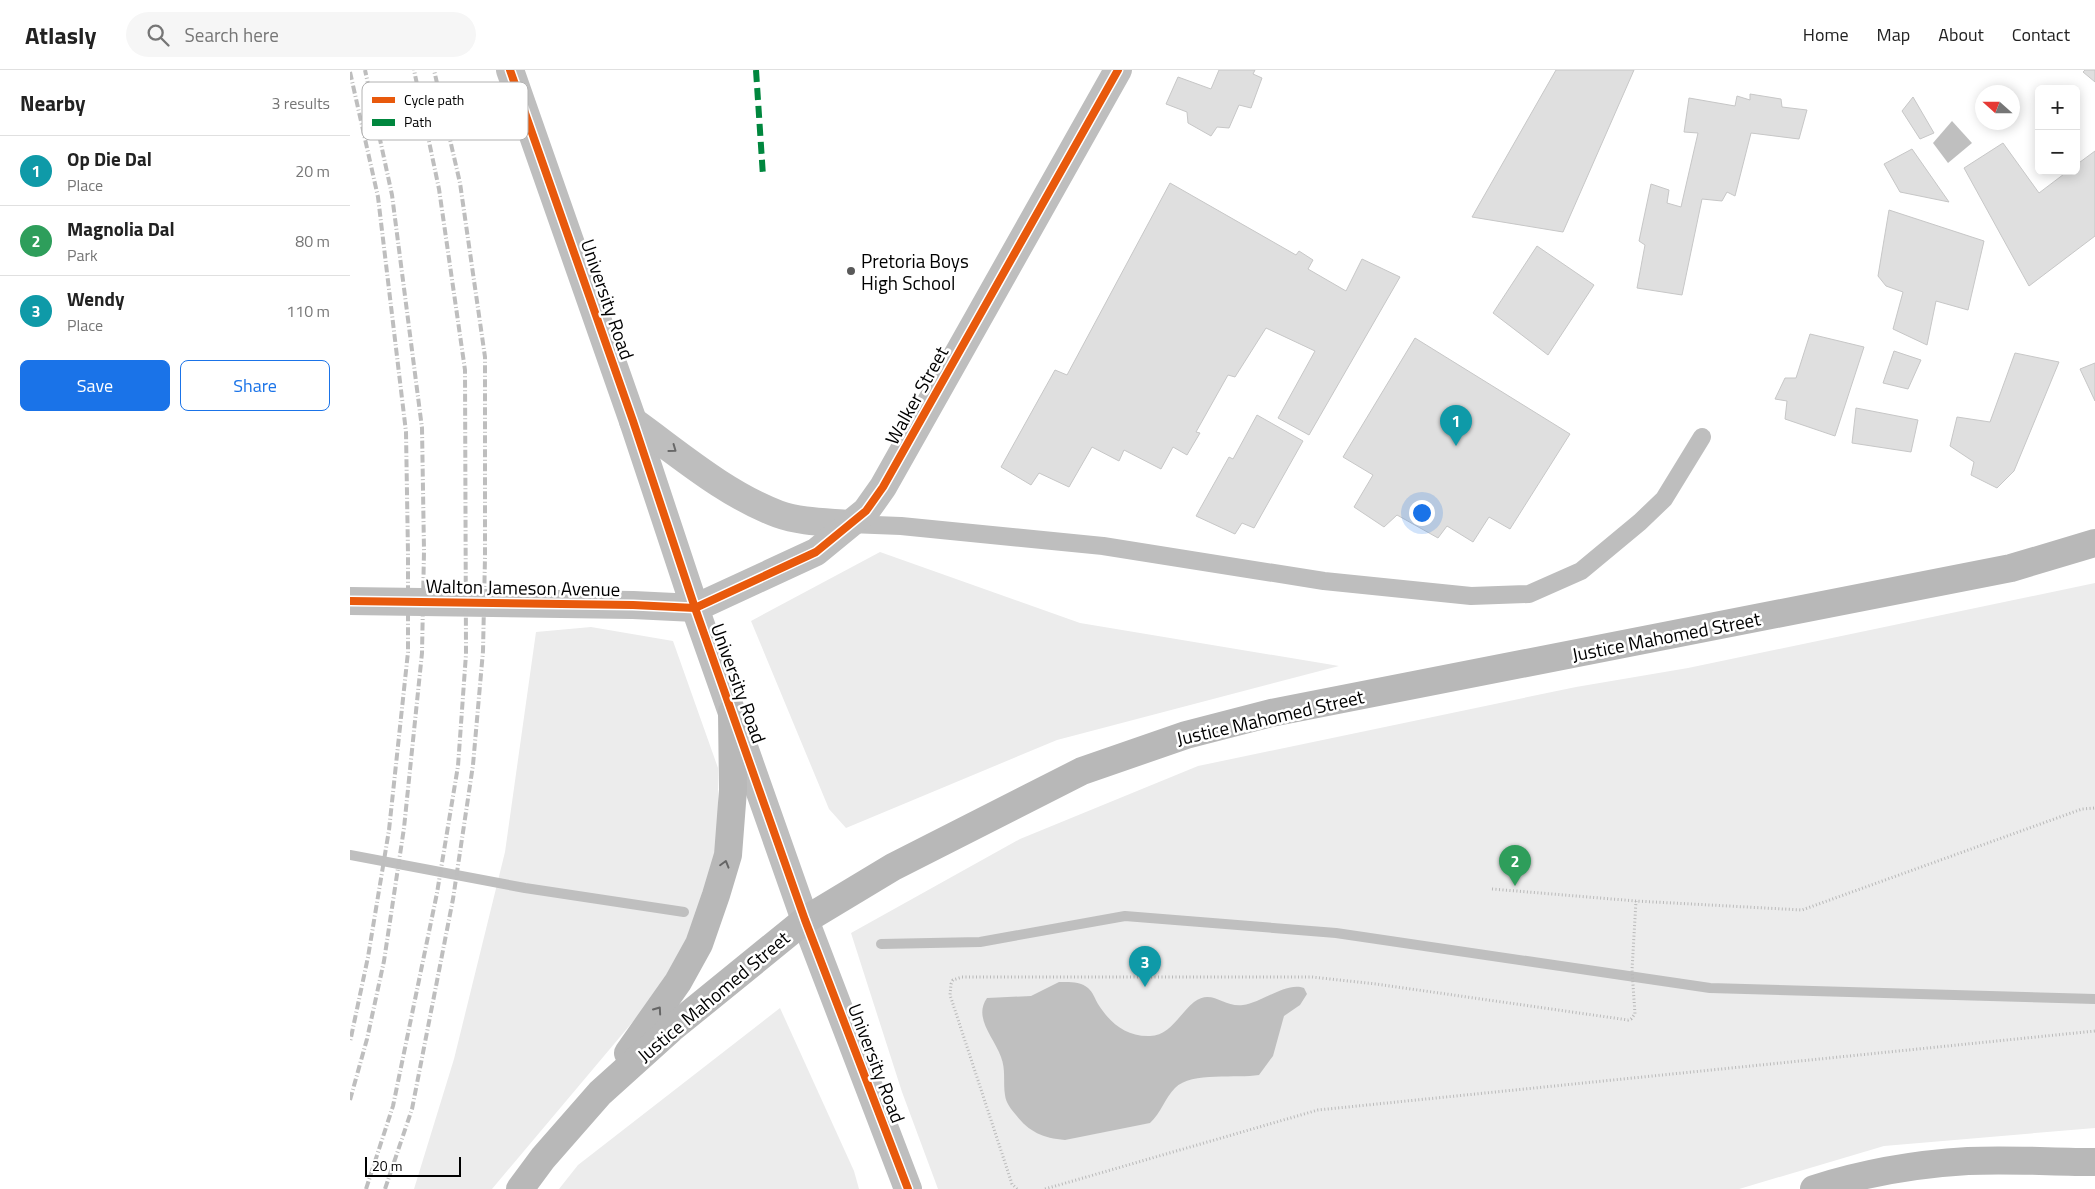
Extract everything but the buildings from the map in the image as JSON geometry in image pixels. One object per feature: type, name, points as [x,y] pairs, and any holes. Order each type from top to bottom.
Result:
[{"type":"main road","name":"Justice Mahomed Street","points":[[520,1189],[543,1158],[600,1094],[671,1028],[805,920],[893,867],[1082,771],[1186,735],[1281,711],[2011,568],[2095,543]]},
{"type":"main road","points":[[600,1094],[678,982],[699,944],[714,903],[728,855],[733,790],[732,712]]},
{"type":"main road","points":[[1814,1189],[1851,1177],[1916,1166],[1970,1161],[2095,1162]]},
{"type":"street","name":"University Road","points":[[510,70],[514,82]]},
{"type":"street","name":"Walker Street","points":[[695,608],[816,552],[866,511],[883,487],[1091,121],[1118,70]]},
{"type":"street","name":"University Road","points":[[528,121],[634,421],[695,608],[805,920],[908,1189]]},
{"type":"street","points":[[634,421],[709,476],[778,514],[801,520],[849,524]]},
{"type":"street","name":"Walton Jameson Avenue","points":[[350,601],[633,605],[695,608]]},
{"type":"lane","points":[[849,524],[901,526],[1103,546],[1334,582],[1471,596],[1529,594],[1581,571],[1640,522],[1664,499],[1702,437]]},
{"type":"path","points":[[1492,889],[1636,901],[1802,910],[2082,809],[2095,808]]},
{"type":"path","points":[[1016,1189],[1012,1184],[950,995],[950,989],[954,980],[962,976],[1312,977],[1376,984],[1628,1020],[1635,1014],[1632,970],[1636,901]]},
{"type":"path","points":[[1046,1189],[1318,1110],[2095,1031]]},
{"type":"shaded area","points":[[1952,121],[1972,143],[1948,163],[1933,143]]},
{"type":"shaded area","points":[[880,552],[1080,623],[1339,666],[1057,740],[846,828],[829,809],[751,621]]},
{"type":"shaded area","points":[[2095,583],[2095,1128],[1884,1146],[1739,1189],[938,1189],[902,1092],[851,933],[1020,839],[1198,766],[1576,687],[1688,668]]},
{"type":"shaded area","points":[[591,627],[673,641],[718,768],[718,857],[673,974],[492,1189],[414,1189],[454,1059],[505,852],[536,632]]},
{"type":"shaded area","points":[[1059,982],[1082,984],[1091,991],[1098,1004],[1113,1023],[1126,1031],[1141,1036],[1157,1035],[1163,1032],[1200,998],[1207,997],[1230,1004],[1243,1005],[1290,987],[1304,988],[1307,994],[1300,1005],[1284,1016],[1273,1056],[1259,1075],[1192,1079],[1175,1088],[1150,1123],[1065,1140],[1043,1136],[1031,1130],[1009,1106],[1005,1095],[1003,1062],[986,1028],[982,1013],[983,1005],[987,998],[1031,996]]},
{"type":"shaded area","points":[[780,1008],[854,1171],[859,1189],[559,1189],[578,1165]]},
{"type":"waterway","points":[[350,855],[525,888],[684,912]]},
{"type":"waterway","points":[[881,944],[980,942],[1125,916],[1336,933],[1710,988],[2095,999]]},
{"type":"railway","points":[[365,70],[368,82]]},
{"type":"railway","points":[[414,70],[417,82]]},
{"type":"railway","points":[[434,70],[437,82]]},
{"type":"railway","points":[[350,72],[362,126]]},
{"type":"railway","points":[[350,1042],[368,957],[389,830],[408,652],[406,432],[378,197],[365,140]]},
{"type":"railway","points":[[350,1100],[367,1039],[384,961],[404,828],[422,653],[424,551],[422,428],[392,195],[380,140]]},
{"type":"railway","points":[[366,1189],[393,1106],[437,893],[458,766],[466,654],[465,370],[439,189],[429,140]]},
{"type":"railway","points":[[385,1189],[412,1109],[453,899],[473,765],[483,651],[485,357],[460,183],[450,140]]},
{"type":"marked path","points":[[756,70],[763,176]]},
{"type":"cycle path","points":[[510,70],[514,82]]},
{"type":"cycle path","points":[[350,601],[633,605],[695,608],[816,552],[866,511],[883,487],[1118,70]]},
{"type":"cycle path","points":[[528,121],[633,421],[695,608],[805,920],[908,1189]]},
{"type":"place","name":"Pretoria Boys High School","points":[[851,271]]},
{"type":"place","name":"Op Die Dal","points":[[1456,446]]},
{"type":"place","name":"Magnolia Dal","points":[[1515,886]]},
{"type":"place","name":"Wendy","points":[[1145,987]]}]
